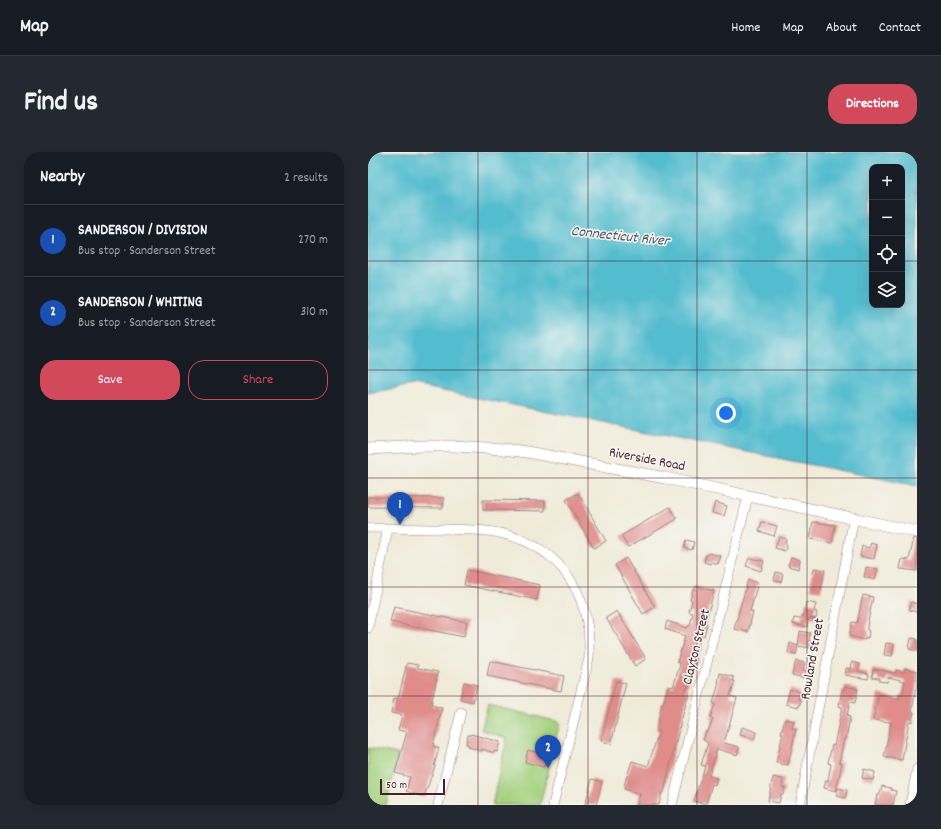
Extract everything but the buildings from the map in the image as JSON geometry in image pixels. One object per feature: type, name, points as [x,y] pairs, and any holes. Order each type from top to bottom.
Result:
[{"type":"street","name":"Riverside Road","points":[[368,449],[454,446],[527,452],[664,478],[854,517],[917,532]]},
{"type":"street","name":"Clayton Street","points":[[672,805],[748,496]]},
{"type":"street","name":"Rowland Street","points":[[800,805],[854,517]]},
{"type":"street","points":[[368,528],[467,530],[506,534],[529,543],[544,552],[557,562],[572,582],[581,600],[588,622],[590,634],[589,658],[553,805]]},
{"type":"street","points":[[368,628],[388,528]]},
{"type":"street","points":[[438,805],[461,712]]},
{"type":"street","points":[[910,805],[917,769]]},
{"type":"green space","points":[[488,705],[560,722],[540,805],[492,805],[507,738],[481,730]]},
{"type":"green space","points":[[368,748],[398,754],[386,805],[368,805]]},
{"type":"water","name":"Connecticut River","points":[[368,152],[917,152],[917,486],[413,385],[368,393]]},
{"type":"place","name":"SANDERSON / DIVISION","points":[[400,525]]},
{"type":"place","name":"SANDERSON / WHITING","points":[[548,768]]}]
